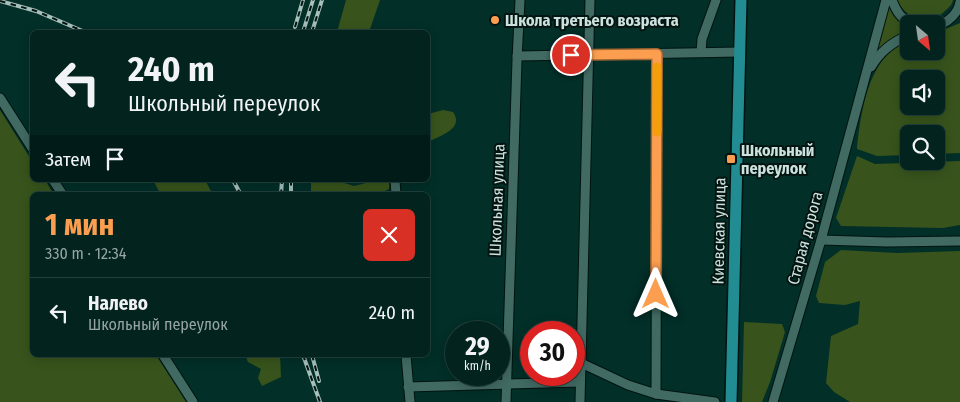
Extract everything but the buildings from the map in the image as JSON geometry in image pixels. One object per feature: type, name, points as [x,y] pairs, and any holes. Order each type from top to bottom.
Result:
[{"type":"main road","name":"Киевская улица","points":[[731,402],[741,0]]},
{"type":"street","name":"Школьная улица","points":[[508,321],[520,0]]},
{"type":"street","points":[[582,321],[590,0]]},
{"type":"street","points":[[701,52],[702,39],[716,0]]},
{"type":"street","name":"Старая дорога","points":[[773,402],[821,240],[886,0]]},
{"type":"street","points":[[892,0],[900,16]]},
{"type":"street","points":[[945,23],[954,15],[960,2]]},
{"type":"street","name":"Старая дорога","points":[[864,81],[876,58],[887,46],[900,40]]},
{"type":"street","points":[[517,56],[740,52]]},
{"type":"street","points":[[656,394],[657,54]]},
{"type":"street","points":[[0,98],[30,145]]},
{"type":"street","points":[[821,240],[886,242],[960,241]]},
{"type":"street","points":[[164,357],[193,402]]},
{"type":"street","points":[[406,357],[410,402]]},
{"type":"street","points":[[585,365],[628,386],[656,394],[715,402]]},
{"type":"street","points":[[408,387],[445,385]]},
{"type":"street","name":"Школьная улица","points":[[506,386],[506,402]]},
{"type":"street","points":[[580,386],[580,402]]},
{"type":"green space","points":[[346,0],[380,0],[370,30],[338,30]]},
{"type":"green space","points":[[897,0],[953,0],[951,5],[940,15],[910,15],[901,7]]},
{"type":"green space","points":[[889,2],[893,14],[900,21],[900,37],[878,51],[875,50]]},
{"type":"green space","points":[[960,23],[960,153],[945,154],[945,125],[900,125],[900,155],[877,156],[857,149],[864,102],[869,86],[884,59],[900,46],[900,60],[945,60],[945,29]]},
{"type":"green space","points":[[0,110],[30,158],[30,182],[46,182],[52,192],[30,192],[30,357],[157,357],[186,402],[0,402]]},
{"type":"green space","points":[[443,110],[453,112],[456,123],[449,131],[430,141],[430,113]]},
{"type":"green space","points":[[857,156],[875,164],[900,163],[900,170],[945,170],[945,162],[960,161],[960,225],[943,228],[841,226],[836,218]]},
{"type":"green space","points":[[154,182],[206,182],[211,192],[159,192]]},
{"type":"green space","points":[[311,182],[341,182],[354,186],[370,182],[389,182],[389,189],[381,192],[311,192]]},
{"type":"green space","points":[[841,250],[897,253],[960,251],[960,402],[850,402],[834,392],[826,383],[831,336],[858,324],[860,301],[845,305],[819,303],[816,296],[825,262]]},
{"type":"green space","points":[[744,322],[782,324],[785,332],[762,402],[742,402]]},
{"type":"green space","points":[[246,357],[280,357],[281,377],[262,386],[258,378],[261,369],[248,362]]},
{"type":"railway","points":[[295,27],[303,0]]},
{"type":"railway","points":[[304,30],[313,0]]},
{"type":"railway","points":[[313,30],[322,0]]},
{"type":"railway","points":[[0,1],[36,11],[80,30]]},
{"type":"railway","points":[[234,182],[239,192]]},
{"type":"railway","points":[[281,192],[282,182]]},
{"type":"railway","points":[[291,182],[291,192]]},
{"type":"railway","points":[[304,357],[320,402]]},
{"type":"railway","points":[[313,357],[319,381]]},
{"type":"slow traffic","points":[[657,67],[657,132]]},
{"type":"place","name":"Школа третьего возраста","points":[[495,20]]},
{"type":"place","name":"Школьный переулок","points":[[731,159]]},
{"type":"route","points":[[571,55],[657,54],[656,294]]}]
